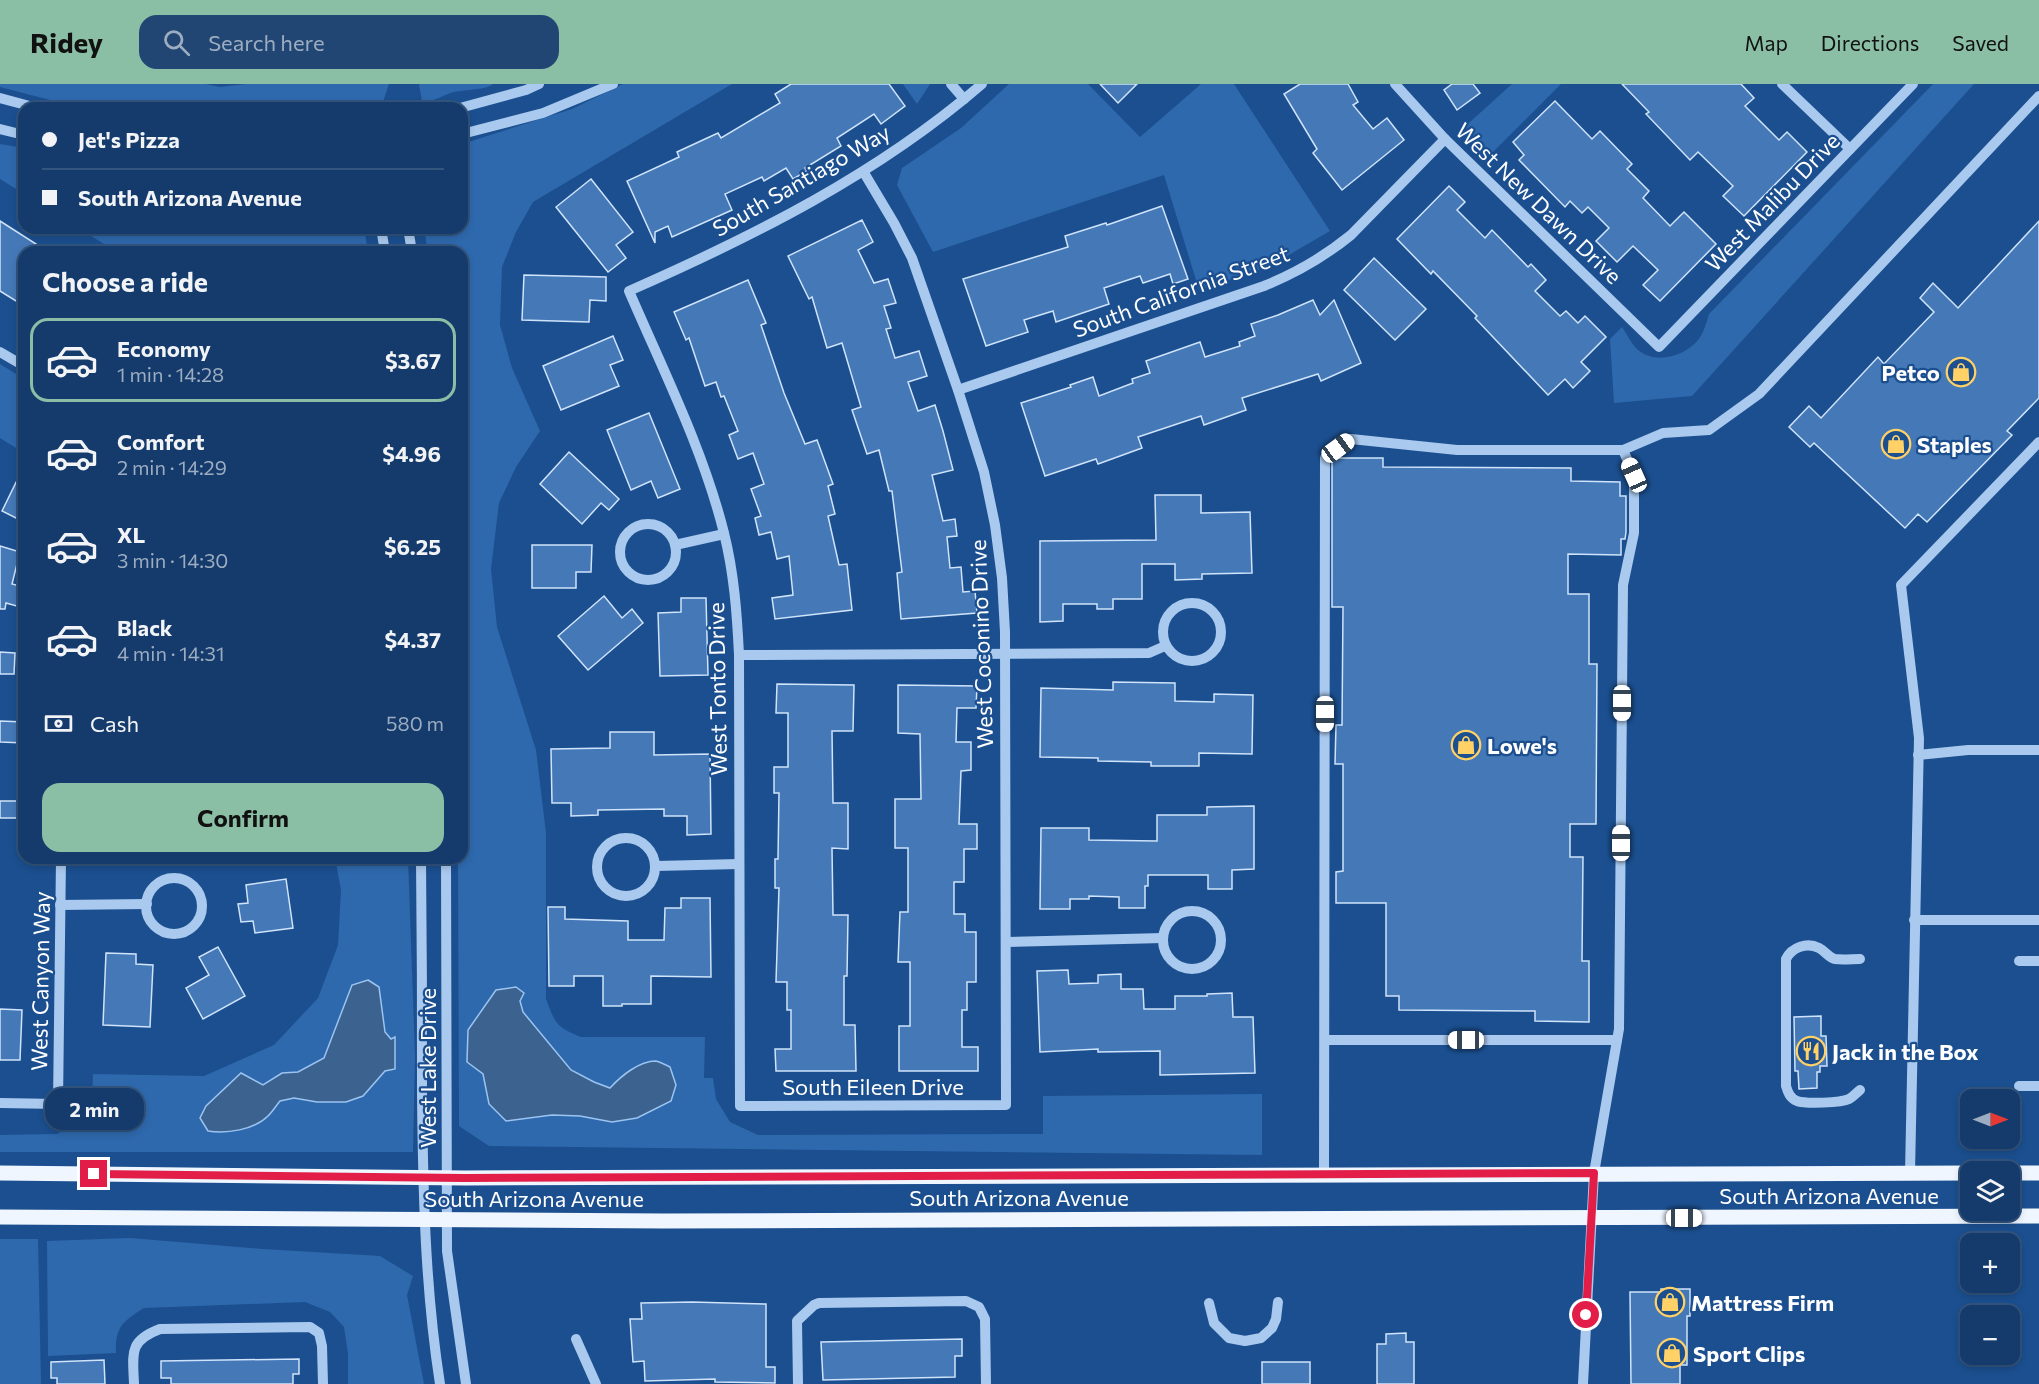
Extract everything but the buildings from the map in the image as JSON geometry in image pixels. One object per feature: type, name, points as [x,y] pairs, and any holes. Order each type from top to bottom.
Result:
[{"type":"main road","name":"South Arizona Avenue","points":[[0,1173],[423,1177],[1960,1173]]},
{"type":"main road","points":[[2020,1173],[2039,1173]]},
{"type":"main road","name":"South Arizona Avenue","points":[[0,1216],[447,1220],[1591,1219],[2039,1216]]},
{"type":"street","points":[[468,106],[526,90],[539,84]]},
{"type":"street","points":[[468,132],[543,113],[613,84]]},
{"type":"street","points":[[951,84],[964,99]]},
{"type":"street","name":"South Santiago Way","points":[[630,291],[710,256],[788,216],[863,171],[982,84]]},
{"type":"street","name":"West New Dawn Drive","points":[[1395,84],[1444,139],[1659,347]]},
{"type":"street","points":[[1782,84],[1850,150]]},
{"type":"street","name":"West Malibu Drive","points":[[1659,347],[1913,84]]},
{"type":"street","points":[[1324,1174],[1325,458],[1351,439],[1457,450],[1623,450],[1663,434],[1709,430],[1759,394],[2039,96]]},
{"type":"street","points":[[0,98],[18,103]]},
{"type":"street","points":[[0,129],[18,134]]},
{"type":"street","name":"South California Street","points":[[958,390],[1264,286],[1301,270],[1327,254],[1351,235],[1444,139]]},
{"type":"street","name":"West Coconino Drive","points":[[863,171],[912,258],[984,472],[995,525],[1002,578],[1005,654],[1006,1105]]},
{"type":"street","name":"West Tonto Drive","points":[[630,291],[698,453],[712,493],[724,534],[735,594],[739,654],[740,1106]]},
{"type":"street","points":[[0,352],[18,362]]},
{"type":"street","points":[[1910,1173],[1918,738],[1901,585],[2039,442]]},
{"type":"street","points":[[1583,1384],[1594,1173],[1617,1040],[1620,986],[1623,585],[1634,533],[1634,475],[1623,450]]},
{"type":"street","points":[[648,523],[664,528],[675,545],[675,559],[671,567],[656,579],[646,580],[628,573],[620,555],[620,546],[630,529],[648,523]]},
{"type":"street","points":[[675,545],[724,534]]},
{"type":"street","points":[[1191,602],[1209,608],[1220,622],[1221,631],[1216,648],[1210,656],[1200,661],[1180,660],[1165,646],[1162,636],[1163,625],[1174,608],[1183,604],[1191,602]]},
{"type":"street","points":[[739,654],[1149,653],[1165,646]]},
{"type":"street","points":[[1918,755],[1968,750],[2039,750]]},
{"type":"street","points":[[626,837],[635,839],[650,849],[656,866],[655,875],[644,891],[635,896],[624,897],[615,895],[606,889],[600,881],[597,861],[601,851],[608,844],[626,837]]},
{"type":"street","name":"West Canyon Way","points":[[0,1103],[58,1104],[61,864]]},
{"type":"street","name":"West Lake Drive","points":[[421,864],[425,1254],[440,1384]]},
{"type":"street","name":"West Lake Drive","points":[[446,864],[447,1251],[466,1384]]},
{"type":"street","points":[[656,866],[739,864]]},
{"type":"street","points":[[174,877],[191,882],[197,888],[203,905],[198,921],[191,928],[183,933],[173,934],[164,932],[155,926],[149,919],[147,904],[150,891],[157,883],[174,877]]},
{"type":"street","points":[[60,905],[147,904]]},
{"type":"street","points":[[1192,910],[1210,915],[1216,922],[1222,939],[1217,957],[1202,968],[1192,970],[1183,968],[1168,957],[1163,939],[1165,930],[1175,915],[1192,910]]},
{"type":"street","points":[[1914,920],[2039,920]]},
{"type":"street","points":[[1005,942],[1163,939]]},
{"type":"street","points":[[1860,959],[1833,959],[1818,947],[1809,946],[1795,947],[1786,959],[1786,1086],[1789,1095],[1795,1100],[1804,1102],[1842,1101],[1850,1099],[1860,1090]]},
{"type":"street","points":[[2019,960],[2039,960]]},
{"type":"street","points":[[1325,1041],[1617,1040]]},
{"type":"street","points":[[2019,1086],[2039,1086]]},
{"type":"street","name":"South Eileen Drive","points":[[740,1106],[1006,1105]]},
{"type":"street","points":[[798,1384],[797,1321],[814,1305],[819,1303],[966,1301],[979,1307],[985,1319],[986,1384]]},
{"type":"street","points":[[1209,1303],[1214,1323],[1229,1338],[1245,1341],[1261,1338],[1272,1328],[1276,1319],[1278,1302]]},
{"type":"street","points":[[134,1384],[133,1351],[144,1335],[160,1329],[310,1327],[319,1333],[322,1347],[323,1384]]},
{"type":"street","points":[[576,1339],[596,1384]]},
{"type":"shaded area","points":[[0,84],[206,84],[220,87],[246,84],[389,84],[383,102],[58,102],[0,87]]},
{"type":"shaded area","points":[[419,84],[492,84],[492,85],[422,101]]},
{"type":"shaded area","points":[[623,84],[732,84],[533,202],[516,232],[502,267],[500,325],[512,368],[540,431],[516,467],[499,503],[491,569],[497,627],[536,750],[546,833],[546,999],[554,1019],[561,1027],[581,1037],[705,1037],[704,1078],[713,1078],[716,1099],[730,1122],[758,1135],[1043,1134],[1043,1096],[1262,1094],[1262,1155],[489,1146],[459,1126],[458,864],[468,864],[468,246],[427,246],[425,234],[468,234],[468,142],[572,109]]},
{"type":"shaded area","points":[[903,84],[930,84],[917,104]]},
{"type":"shaded area","points":[[1009,84],[1088,84],[1140,137],[1201,84],[1234,84],[1330,231],[1270,266],[1199,290],[1164,175],[933,252],[897,185],[902,168],[961,128]]},
{"type":"shaded area","points":[[1512,84],[1561,84],[1488,157],[1460,131]]},
{"type":"shaded area","points":[[1933,84],[1974,84],[1692,396],[1614,403],[1610,339],[1622,327],[1638,350],[1645,355],[1670,357],[1692,346],[1702,334],[1709,314]]},
{"type":"shaded area","points":[[0,144],[18,147],[18,190],[0,179]]},
{"type":"shaded area","points":[[88,234],[365,234],[367,246],[107,246]]},
{"type":"shaded area","points":[[0,364],[18,375],[18,449],[0,438]]},
{"type":"shaded area","points":[[336,864],[408,864],[415,1056],[413,1152],[0,1152],[0,1135],[57,1134],[79,1122],[92,1100],[93,1074],[204,1076],[274,1045],[318,998],[338,945],[341,890]]},
{"type":"shaded area","points":[[368,980],[379,987],[385,1032],[391,1039],[395,1037],[395,1069],[385,1071],[363,1096],[346,1102],[317,1102],[294,1098],[280,1101],[268,1116],[248,1128],[223,1132],[208,1131],[200,1118],[206,1106],[241,1073],[263,1085],[282,1073],[298,1072],[324,1058],[352,985]]},
{"type":"shaded area","points":[[516,987],[524,993],[520,1001],[523,1012],[571,1070],[610,1088],[637,1066],[658,1061],[670,1067],[676,1085],[671,1101],[637,1118],[612,1122],[580,1116],[552,1115],[506,1121],[489,1104],[483,1074],[467,1062],[468,1030],[496,990]]},
{"type":"shaded area","points":[[130,1238],[380,1256],[413,1276],[407,1295],[424,1384],[348,1384],[348,1354],[344,1327],[330,1312],[305,1302],[144,1308],[122,1326],[117,1337],[116,1353],[48,1356],[47,1241]]},
{"type":"shaded area","points":[[0,1239],[38,1239],[41,1384],[0,1384]]},
{"type":"place","name":"Petco","points":[[1961,372]]},
{"type":"place","name":"Staples","points":[[1896,444]]},
{"type":"place","name":"Lowe's","points":[[1466,745]]},
{"type":"place","name":"Jack in the Box","points":[[1811,1051]]},
{"type":"place","name":"Mattress Firm","points":[[1670,1302]]},
{"type":"place","name":"Sport Clips","points":[[1672,1353]]},
{"type":"route","points":[[94,1174],[465,1178],[1594,1173],[1586,1315]]}]
